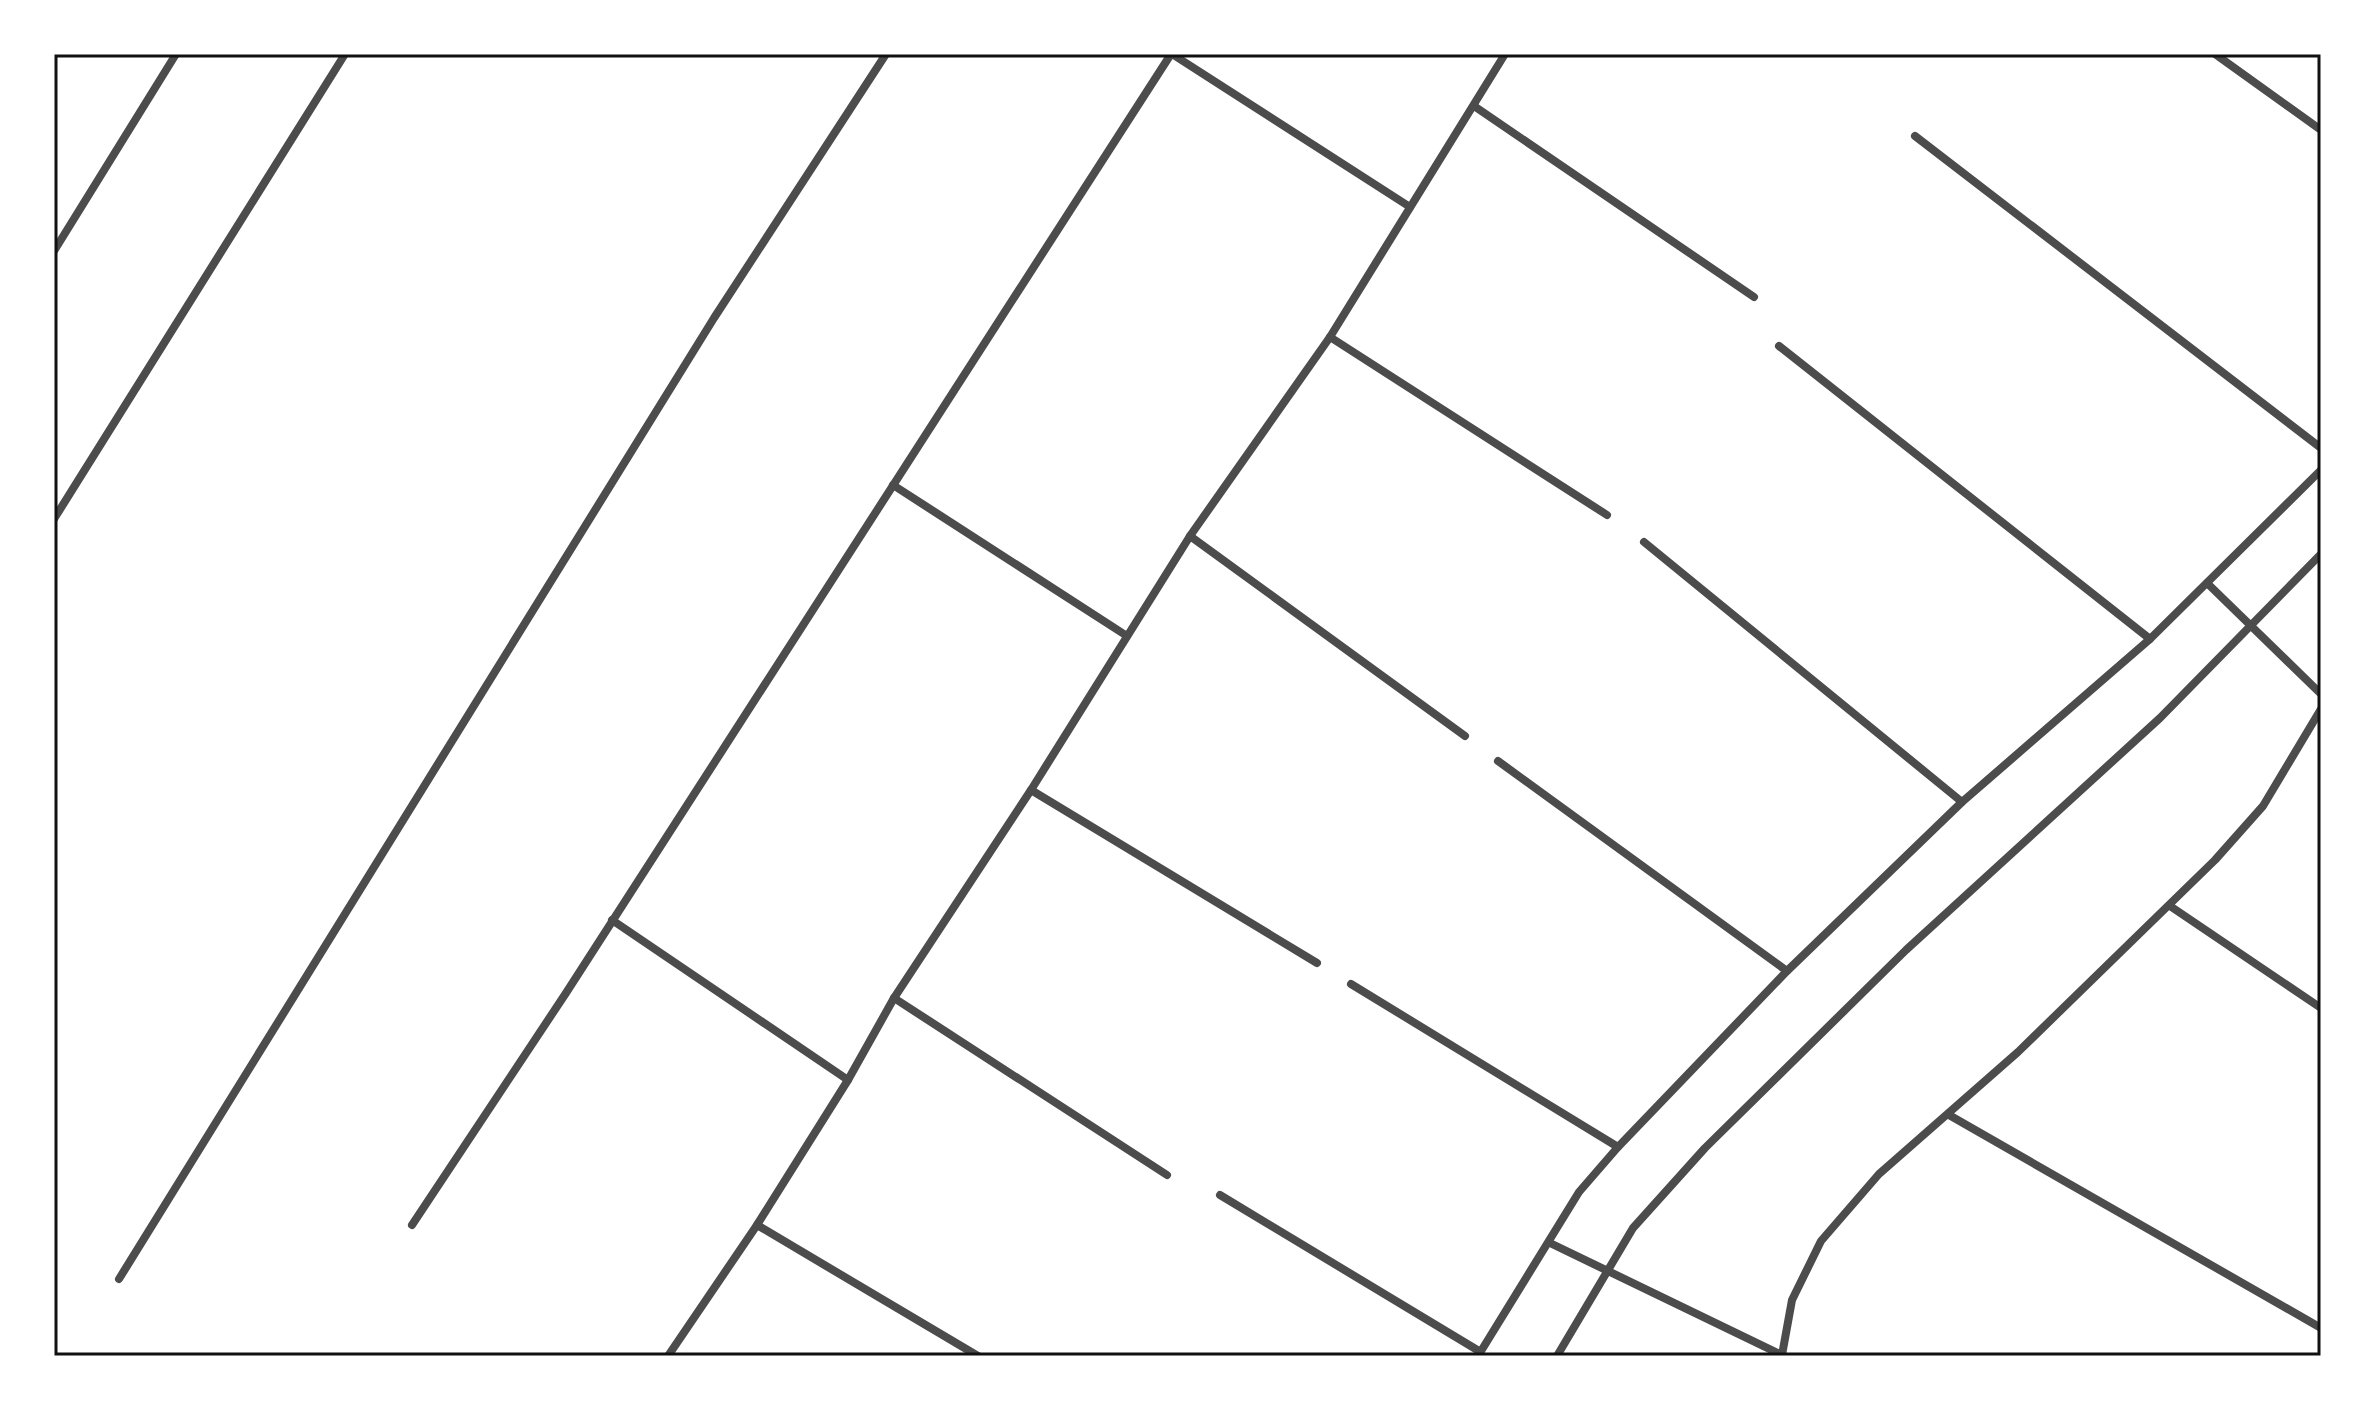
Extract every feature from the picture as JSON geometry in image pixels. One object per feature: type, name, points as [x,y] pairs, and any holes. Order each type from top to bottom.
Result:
[{"type":"street","points":[[54,251],[176,54]]},
{"type":"street","points":[[54,519],[345,54]]},
{"type":"street","points":[[119,1279],[714,318],[886,54]]},
{"type":"street","points":[[412,1225],[1171,54],[1410,207]]},
{"type":"street","points":[[668,1356],[757,1225],[848,1080],[894,998],[1031,790],[1190,536],[1330,337],[1505,54]]},
{"type":"street","points":[[2215,54],[2321,130]]},
{"type":"street","points":[[1474,106],[1754,297]]},
{"type":"street","points":[[1915,136],[2321,448]]},
{"type":"street","points":[[1330,337],[1607,515]]},
{"type":"street","points":[[1779,346],[2150,639]]},
{"type":"street","points":[[1220,1195],[1478,1354],[1579,1192],[1618,1147],[1787,971],[1962,802],[2150,639],[2321,470]]},
{"type":"street","points":[[893,485],[1127,636]]},
{"type":"street","points":[[1190,536],[1465,736]]},
{"type":"street","points":[[1644,542],[1962,802]]},
{"type":"street","points":[[1557,1356],[1604,1272],[1633,1228],[1705,1148],[1906,950],[2160,718],[2321,554]]},
{"type":"street","points":[[2207,583],[2321,694]]},
{"type":"street","points":[[1550,1243],[1604,1272],[1783,1355],[1792,1300],[1821,1241],[1879,1174],[1949,1115],[2170,906],[2263,806],[2321,709]]},
{"type":"street","points":[[1498,761],[1787,971]]},
{"type":"street","points":[[1031,790],[1317,963]]},
{"type":"street","points":[[2170,906],[2321,1008]]},
{"type":"street","points":[[612,920],[848,1080]]},
{"type":"street","points":[[1351,984],[1618,1147]]},
{"type":"street","points":[[894,998],[1167,1175]]},
{"type":"street","points":[[1949,1115],[2321,1328]]},
{"type":"street","points":[[757,1225],[978,1356]]}]
